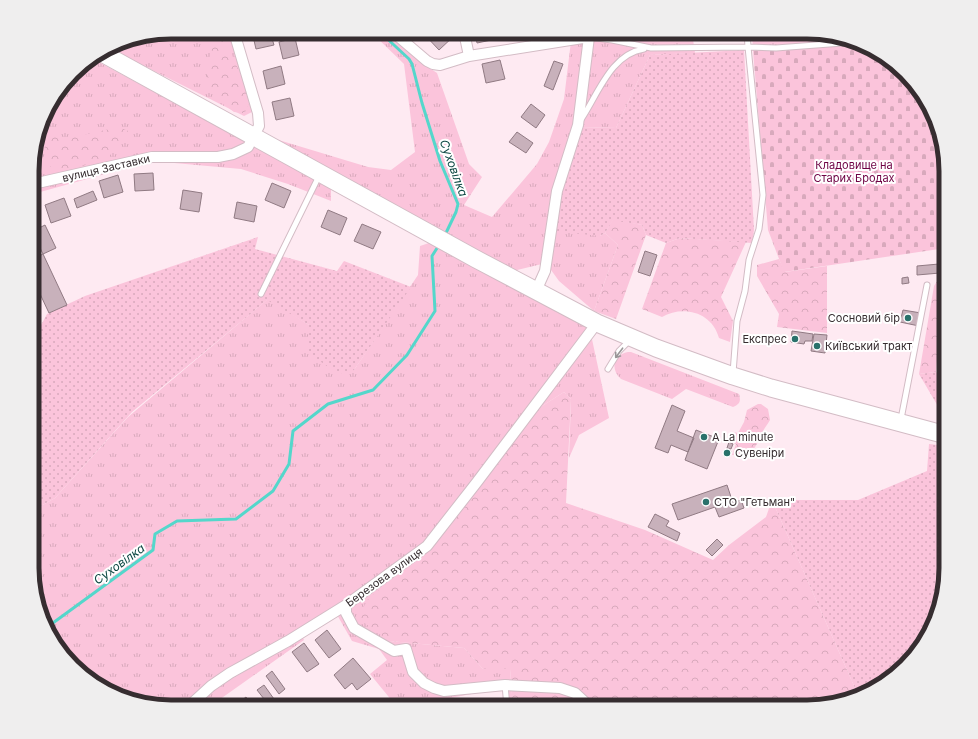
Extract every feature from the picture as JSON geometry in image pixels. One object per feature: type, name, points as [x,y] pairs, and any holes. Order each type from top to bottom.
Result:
[{"type":"highway","points":[[107,56],[320,174],[597,323],[632,338],[733,376],[771,388],[939,433]]},
{"type":"street","points":[[236,39],[258,113],[259,126],[254,137]]},
{"type":"street","points":[[401,39],[415,52],[433,64],[440,64],[469,56],[562,39]]},
{"type":"street","points":[[465,39],[469,56]]},
{"type":"street","points":[[536,291],[545,271],[557,190],[578,125],[588,39]]},
{"type":"street","name":"вулиця Заставки","points":[[39,183],[152,157],[226,156],[248,147],[254,137]]},
{"type":"street","name":"Березова вулиця","points":[[196,700],[211,686],[230,673],[288,641],[346,605],[427,546],[597,323]]},
{"type":"street","points":[[346,605],[346,613],[354,628],[394,652],[406,649],[413,672],[429,686],[444,691],[505,685],[560,688],[575,693],[582,700]]},
{"type":"lane","points":[[608,39],[651,48]]},
{"type":"lane","points":[[733,376],[737,321],[745,291],[749,260],[759,229],[763,195],[747,39]]},
{"type":"lane","points":[[578,125],[589,109],[599,88],[619,62],[636,50],[651,48],[776,48],[838,43]]},
{"type":"lane","points":[[261,294],[320,174]]},
{"type":"lane","points":[[900,422],[927,285]]},
{"type":"lane","points":[[608,369],[619,351],[632,338]]},
{"type":"lane","points":[[505,685],[506,700]]},
{"type":"green space","points":[[209,39],[226,39],[236,65],[241,74],[250,84],[253,94],[246,111],[243,113],[234,112],[219,101],[212,89],[207,76],[207,66],[213,46]]},
{"type":"green space","points":[[236,39],[254,111],[244,116],[116,52],[154,40]]},
{"type":"green space","points":[[378,39],[396,39],[425,65],[437,73],[469,164],[482,177],[464,205],[492,217],[537,164],[549,142],[564,99],[571,41],[596,39],[693,39],[695,53],[650,55],[616,128],[580,127],[600,236],[605,233],[618,245],[594,311],[559,281],[546,263],[513,271],[272,138],[368,167],[391,170],[415,152],[404,64]]},
{"type":"green space","points":[[693,39],[743,40],[693,41]]},
{"type":"green space","points":[[752,39],[815,39],[839,44],[753,51]]},
{"type":"green space","name":"Кладовище на Старих Бродах","points":[[839,44],[857,49],[873,57],[887,66],[900,78],[917,98],[932,129],[936,145],[939,171],[939,249],[784,272],[768,230],[753,51]]},
{"type":"green space","points":[[744,50],[754,230],[752,243],[680,238],[666,243],[646,235],[642,225],[613,220],[605,233],[600,236],[552,231],[579,127],[616,128],[650,55]]},
{"type":"green space","points":[[97,61],[331,187],[331,201],[288,184],[241,169],[152,161],[39,192],[40,154],[49,121],[66,91],[84,72]]},
{"type":"green space","points":[[119,127],[128,131],[127,138],[107,158],[67,171],[54,170],[45,161],[45,145],[46,142],[52,137],[58,136],[69,138]]},
{"type":"green space","points":[[613,219],[642,225],[646,235],[616,319],[594,311],[618,245],[605,233]]},
{"type":"green space","points":[[258,237],[255,249],[337,271],[344,261],[411,287],[354,370],[338,374],[307,352],[309,325],[267,300],[132,412],[55,498],[39,507],[39,329],[47,314],[85,296]]},
{"type":"green space","points":[[680,238],[746,242],[721,297],[733,321],[730,342],[719,338],[710,322],[696,313],[670,313],[662,317],[642,309],[666,243]]},
{"type":"green space","points":[[429,243],[547,305],[590,330],[609,418],[579,435],[569,458],[571,399],[564,392],[525,417],[435,543],[389,641],[464,648],[483,669],[510,669],[512,700],[504,700],[503,688],[441,700],[391,700],[370,674],[387,660],[379,649],[352,641],[336,613],[302,636],[304,640],[219,700],[163,700],[145,697],[121,690],[98,678],[84,667],[66,648],[49,618],[42,594],[39,576],[39,507],[55,498],[128,417],[268,299],[309,325],[354,370],[418,275],[420,246]]},
{"type":"green space","points":[[779,259],[785,272],[827,266],[827,333],[777,327],[779,314],[757,276],[757,265]]},
{"type":"green space","points":[[939,278],[939,337],[936,372],[919,374],[934,286]]},
{"type":"green space","points":[[628,352],[739,394],[739,402],[733,407],[686,389],[672,399],[621,379],[614,367],[616,359]]},
{"type":"green space","points":[[936,372],[939,375],[939,408],[919,374]]},
{"type":"green space","points":[[564,392],[571,399],[566,503],[645,530],[713,560],[729,545],[766,517],[772,500],[856,690],[824,699],[807,700],[512,700],[510,669],[483,669],[464,648],[389,641],[358,618],[368,599],[435,543],[525,417]]},
{"type":"green space","points":[[761,404],[768,409],[770,420],[750,453],[732,455],[736,444],[729,441],[733,432],[738,433],[744,422],[747,410]]},
{"type":"green space","points":[[929,444],[939,445],[939,576],[936,594],[929,618],[917,641],[900,661],[880,678],[856,690],[772,500],[858,500],[927,471]]},
{"type":"building","points":[[254,39],[272,39],[274,45],[256,49]]},
{"type":"building","points":[[295,39],[299,55],[283,59],[279,42]]},
{"type":"building","points":[[429,39],[451,39],[439,50]]},
{"type":"building","points":[[476,39],[496,39],[477,43]]},
{"type":"building","points":[[500,60],[505,79],[486,83],[482,64]]},
{"type":"building","points":[[554,61],[563,64],[553,90],[544,86]]},
{"type":"building","points":[[281,66],[285,84],[267,89],[263,71]]},
{"type":"building","points":[[290,98],[294,116],[276,120],[272,102]]},
{"type":"building","points":[[531,104],[545,115],[536,128],[521,117]]},
{"type":"building","points":[[517,132],[533,143],[526,153],[509,142]]},
{"type":"building","points":[[153,173],[154,190],[135,191],[134,174]]},
{"type":"building","points":[[118,175],[123,192],[104,198],[99,181]]},
{"type":"building","points":[[272,183],[291,191],[284,208],[265,200]]},
{"type":"building","points":[[183,190],[202,193],[199,212],[180,209]]},
{"type":"building","points":[[93,191],[97,200],[77,208],[74,199]]},
{"type":"building","points":[[64,198],[71,216],[51,223],[45,205]]},
{"type":"building","points":[[237,202],[257,206],[254,222],[234,218]]},
{"type":"building","points":[[328,210],[347,218],[340,235],[321,227]]},
{"type":"building","points":[[362,224],[381,232],[373,249],[354,241]]},
{"type":"building","points":[[45,225],[56,248],[43,254],[39,246],[39,228]]},
{"type":"building","points":[[645,251],[657,255],[650,276],[638,272]]},
{"type":"building","points":[[43,254],[67,305],[49,313],[39,292],[39,256]]},
{"type":"building","points":[[939,264],[939,273],[917,275],[917,266]]},
{"type":"building","points":[[908,277],[909,283],[902,284],[902,278]]},
{"type":"building","points":[[903,310],[921,313],[919,326],[900,322]]},
{"type":"building","points":[[792,331],[813,334],[812,341],[805,341],[804,344],[791,342]]},
{"type":"building","points":[[814,334],[827,335],[825,353],[811,351]]},
{"type":"building","points":[[853,342],[858,343],[857,351],[852,351]]},
{"type":"building","points":[[672,405],[685,411],[677,431],[694,438],[688,452],[671,445],[668,453],[655,448]]},
{"type":"building","points":[[696,430],[719,439],[707,469],[685,460]]},
{"type":"building","points":[[729,442],[733,444],[731,449],[727,448]]},
{"type":"building","points":[[726,449],[731,451],[728,456],[724,455]]},
{"type":"building","name":"СТО \"Гетьман\"","points":[[727,485],[733,503],[741,500],[744,508],[719,517],[715,507],[678,520],[672,504]]},
{"type":"building","points":[[655,514],[669,521],[666,526],[680,533],[677,541],[648,527]]},
{"type":"building","points":[[717,539],[723,545],[712,556],[706,550]]},
{"type":"building","points":[[327,630],[341,649],[329,658],[315,640]]},
{"type":"building","points":[[304,643],[319,664],[307,672],[292,652]]},
{"type":"building","points":[[353,658],[371,679],[357,690],[352,683],[345,689],[334,675]]},
{"type":"building","points":[[272,671],[285,689],[279,694],[266,676]]},
{"type":"building","points":[[264,685],[274,699],[265,700],[257,690]]},
{"type":"waterway","name":"Суховілка","points":[[388,39],[409,59],[412,64],[422,103],[440,161],[458,204],[456,212],[445,235]]},
{"type":"waterway","name":"Суховілка","points":[[52,624],[153,550],[155,534],[177,521],[236,519],[273,491],[289,464],[293,431],[328,404],[373,390],[407,355],[435,311],[432,256],[439,245]]},
{"type":"place","name":"Сосновий бір","points":[[908,318]]},
{"type":"place","name":"Експрес","points":[[795,339]]},
{"type":"place","name":"Київський тракт","points":[[817,346]]},
{"type":"place","name":"A La minute","points":[[704,437]]},
{"type":"place","name":"Сувеніри","points":[[727,453]]},
{"type":"place","name":"СТО \"Гетьман\"","points":[[706,502]]}]
